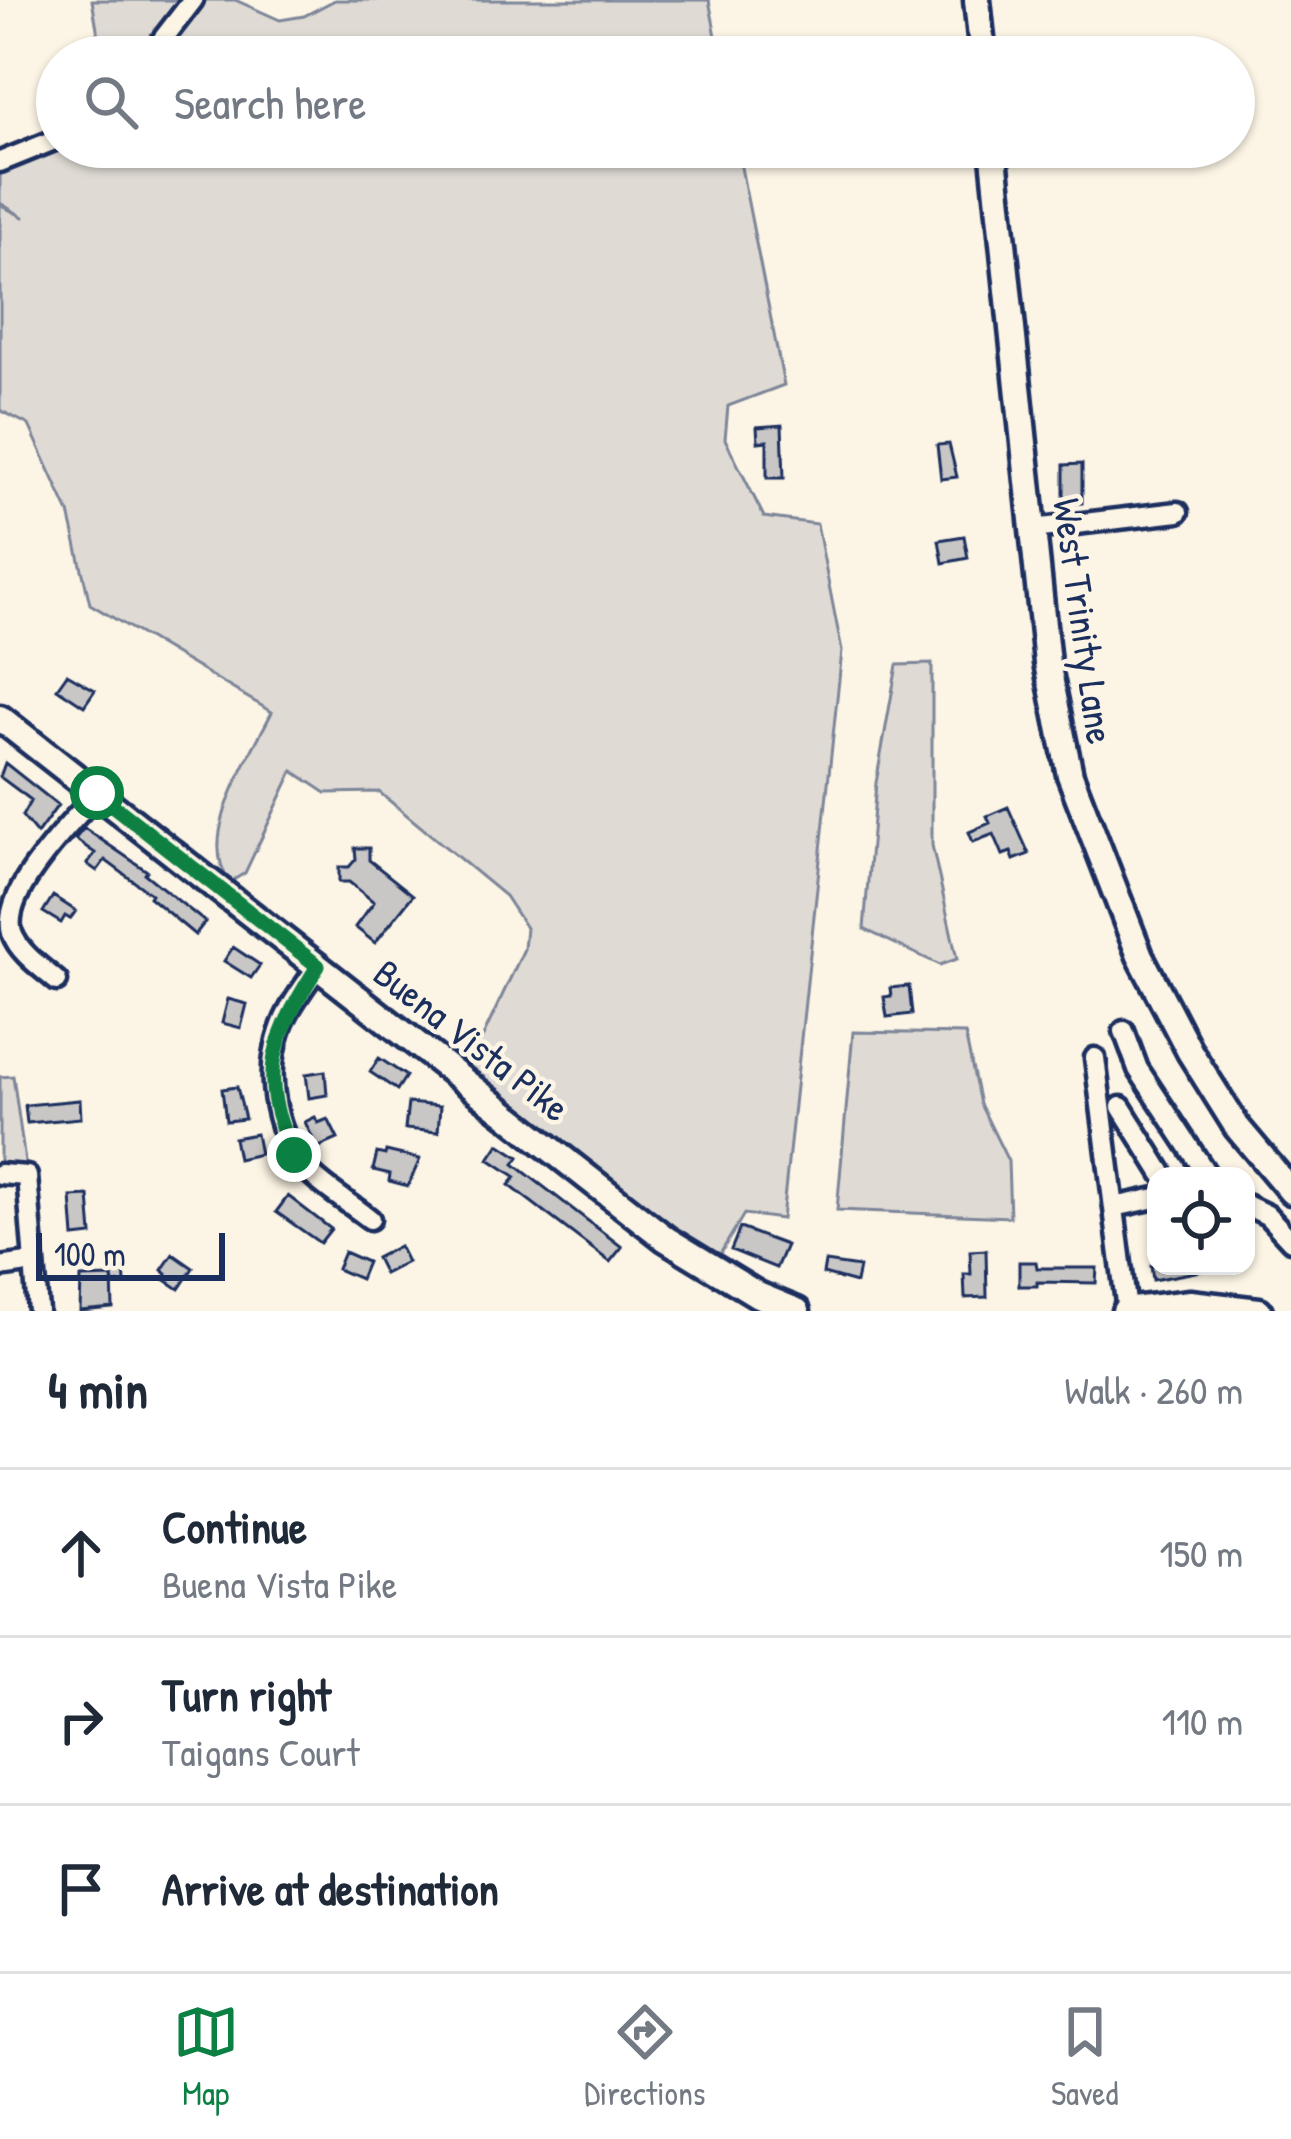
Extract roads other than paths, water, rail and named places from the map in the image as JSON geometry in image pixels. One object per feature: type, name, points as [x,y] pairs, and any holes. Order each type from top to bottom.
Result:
[{"type":"main road","points":[[977,0],[981,36]]},
{"type":"main road","name":"West Trinity Lane","points":[[994,168],[1047,664],[1070,775],[1140,956],[1190,1052],[1237,1127],[1291,1191]]},
{"type":"main road","name":"Buena Vista Pike","points":[[0,718],[666,1239],[758,1295],[797,1311]]},
{"type":"main road","points":[[1126,1311],[1190,1307],[1259,1311]]},
{"type":"street","points":[[165,36],[193,0]]},
{"type":"street","points":[[0,162],[36,147]]},
{"type":"street","points":[[1033,529],[1178,512]]},
{"type":"street","points":[[57,981],[19,943],[12,932],[11,910],[18,889],[97,793]]},
{"type":"street","points":[[318,966],[281,1026],[273,1056],[281,1130],[312,1176],[370,1219]]},
{"type":"street","points":[[1124,1031],[1138,1069],[1202,1167]]},
{"type":"street","points":[[1095,1058],[1126,1311]]},
{"type":"street","points":[[1121,1107],[1159,1167]]},
{"type":"street","points":[[0,1174],[27,1176],[38,1311]]},
{"type":"street","points":[[1114,1207],[1147,1200]]},
{"type":"street","points":[[1255,1209],[1268,1215],[1291,1241]]},
{"type":"street","points":[[0,1268],[34,1262]]}]
